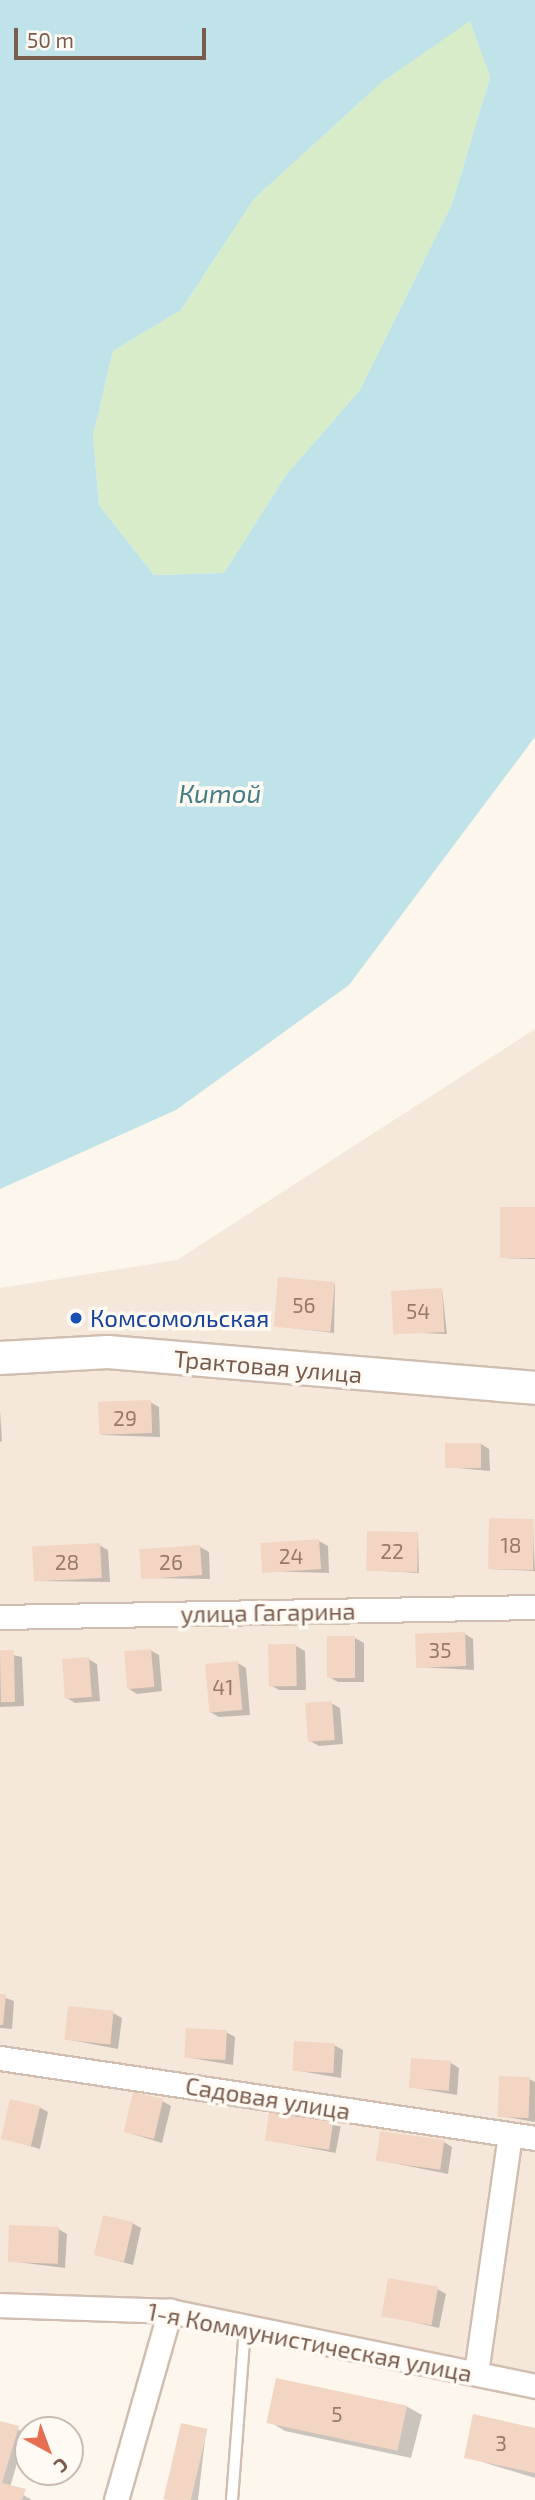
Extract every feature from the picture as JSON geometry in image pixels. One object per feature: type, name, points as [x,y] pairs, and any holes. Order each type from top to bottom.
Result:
[{"type":"street","name":"Трактовая улица","points":[[0,1358],[108,1352],[535,1388]]},
{"type":"street","name":"улица Гагарина","points":[[0,1617],[535,1607]]},
{"type":"street","name":"Садовая улица","points":[[0,2058],[535,2138]]},
{"type":"street","points":[[476,2373],[510,2134]]},
{"type":"street","name":"1-я Коммунистическая улица","points":[[0,2305],[170,2311],[535,2386]]},
{"type":"street","points":[[116,2500],[170,2311]]},
{"type":"lane","points":[[232,2500],[245,2326]]},
{"type":"shaded area","points":[[535,1029],[535,2378],[189,2318],[0,2316],[0,1288],[177,1260]]},
{"type":"green space","points":[[470,20],[490,77],[452,204],[360,390],[286,475],[224,573],[154,575],[99,505],[93,436],[113,351],[181,310],[254,199],[382,82]]},
{"type":"water","name":"Китой","points":[[0,0],[535,0],[535,737],[349,985],[176,1110],[0,1189]],"holes":[[[470,21],[490,77],[452,204],[360,390],[286,475],[224,573],[154,575],[99,505],[93,436],[113,351],[181,310],[254,199],[382,82]]]},
{"type":"building","points":[[500,1207],[535,1207],[535,1258],[500,1258]]},
{"type":"building","points":[[278,1277],[335,1282],[330,1332],[274,1327]]},
{"type":"building","points":[[442,1288],[444,1332],[393,1335],[391,1291]]},
{"type":"building","points":[[151,1400],[152,1433],[99,1435],[98,1402]]},
{"type":"building","points":[[445,1443],[481,1443],[481,1468],[445,1468]]},
{"type":"building","points":[[489,1518],[534,1519],[533,1570],[488,1569]]},
{"type":"building","points":[[367,1531],[418,1532],[417,1572],[366,1571]]},
{"type":"building","points":[[319,1539],[321,1569],[262,1573],[260,1543]]},
{"type":"building","points":[[100,1543],[102,1578],[34,1582],[32,1547]]},
{"type":"building","points":[[200,1545],[202,1575],[141,1579],[139,1549]]},
{"type":"building","points":[[465,1632],[466,1666],[416,1668],[415,1634]]},
{"type":"building","points":[[327,1636],[355,1636],[355,1678],[327,1678]]},
{"type":"building","points":[[268,1644],[296,1644],[297,1686],[269,1686]]},
{"type":"building","points":[[151,1649],[154,1687],[127,1689],[124,1651]]},
{"type":"building","points":[[0,1650],[14,1650],[15,1702],[1,1702]]},
{"type":"building","points":[[89,1657],[92,1697],[65,1699],[62,1659]]},
{"type":"building","points":[[238,1661],[242,1710],[209,1713],[205,1664]]},
{"type":"building","points":[[332,1701],[335,1740],[308,1742],[305,1703]]},
{"type":"building","points":[[0,1994],[6,1994],[3,2025],[0,2025]]},
{"type":"building","points":[[68,2006],[114,2011],[110,2045],[64,2040]]},
{"type":"building","points":[[186,2028],[227,2030],[225,2060],[184,2058]]},
{"type":"building","points":[[294,2041],[335,2043],[333,2073],[292,2071]]},
{"type":"building","points":[[411,2058],[451,2061],[449,2091],[409,2088]]},
{"type":"building","points":[[499,2076],[530,2077],[529,2118],[498,2117]]},
{"type":"building","points":[[133,2092],[163,2099],[154,2139],[124,2132]]},
{"type":"building","points":[[10,2099],[40,2106],[31,2146],[1,2139]]},
{"type":"building","points":[[269,2111],[333,2120],[329,2150],[265,2141]]},
{"type":"building","points":[[380,2131],[444,2140],[440,2170],[376,2161]]},
{"type":"building","points":[[103,2215],[133,2222],[124,2262],[94,2255]]},
{"type":"building","points":[[9,2225],[59,2227],[58,2264],[8,2262]]},
{"type":"building","points":[[388,2278],[438,2287],[431,2325],[381,2316]]},
{"type":"building","points":[[276,2378],[407,2406],[398,2451],[266,2423]]},
{"type":"building","points":[[473,2414],[535,2428],[535,2473],[464,2458]]},
{"type":"building","points":[[0,2421],[14,2425],[14,2443],[2,2483],[26,2489],[22,2500],[0,2500]]},
{"type":"building","points":[[181,2423],[207,2429],[191,2500],[163,2499]]},
{"type":"place","name":"Комсомольская","points":[[76,1318]]}]
